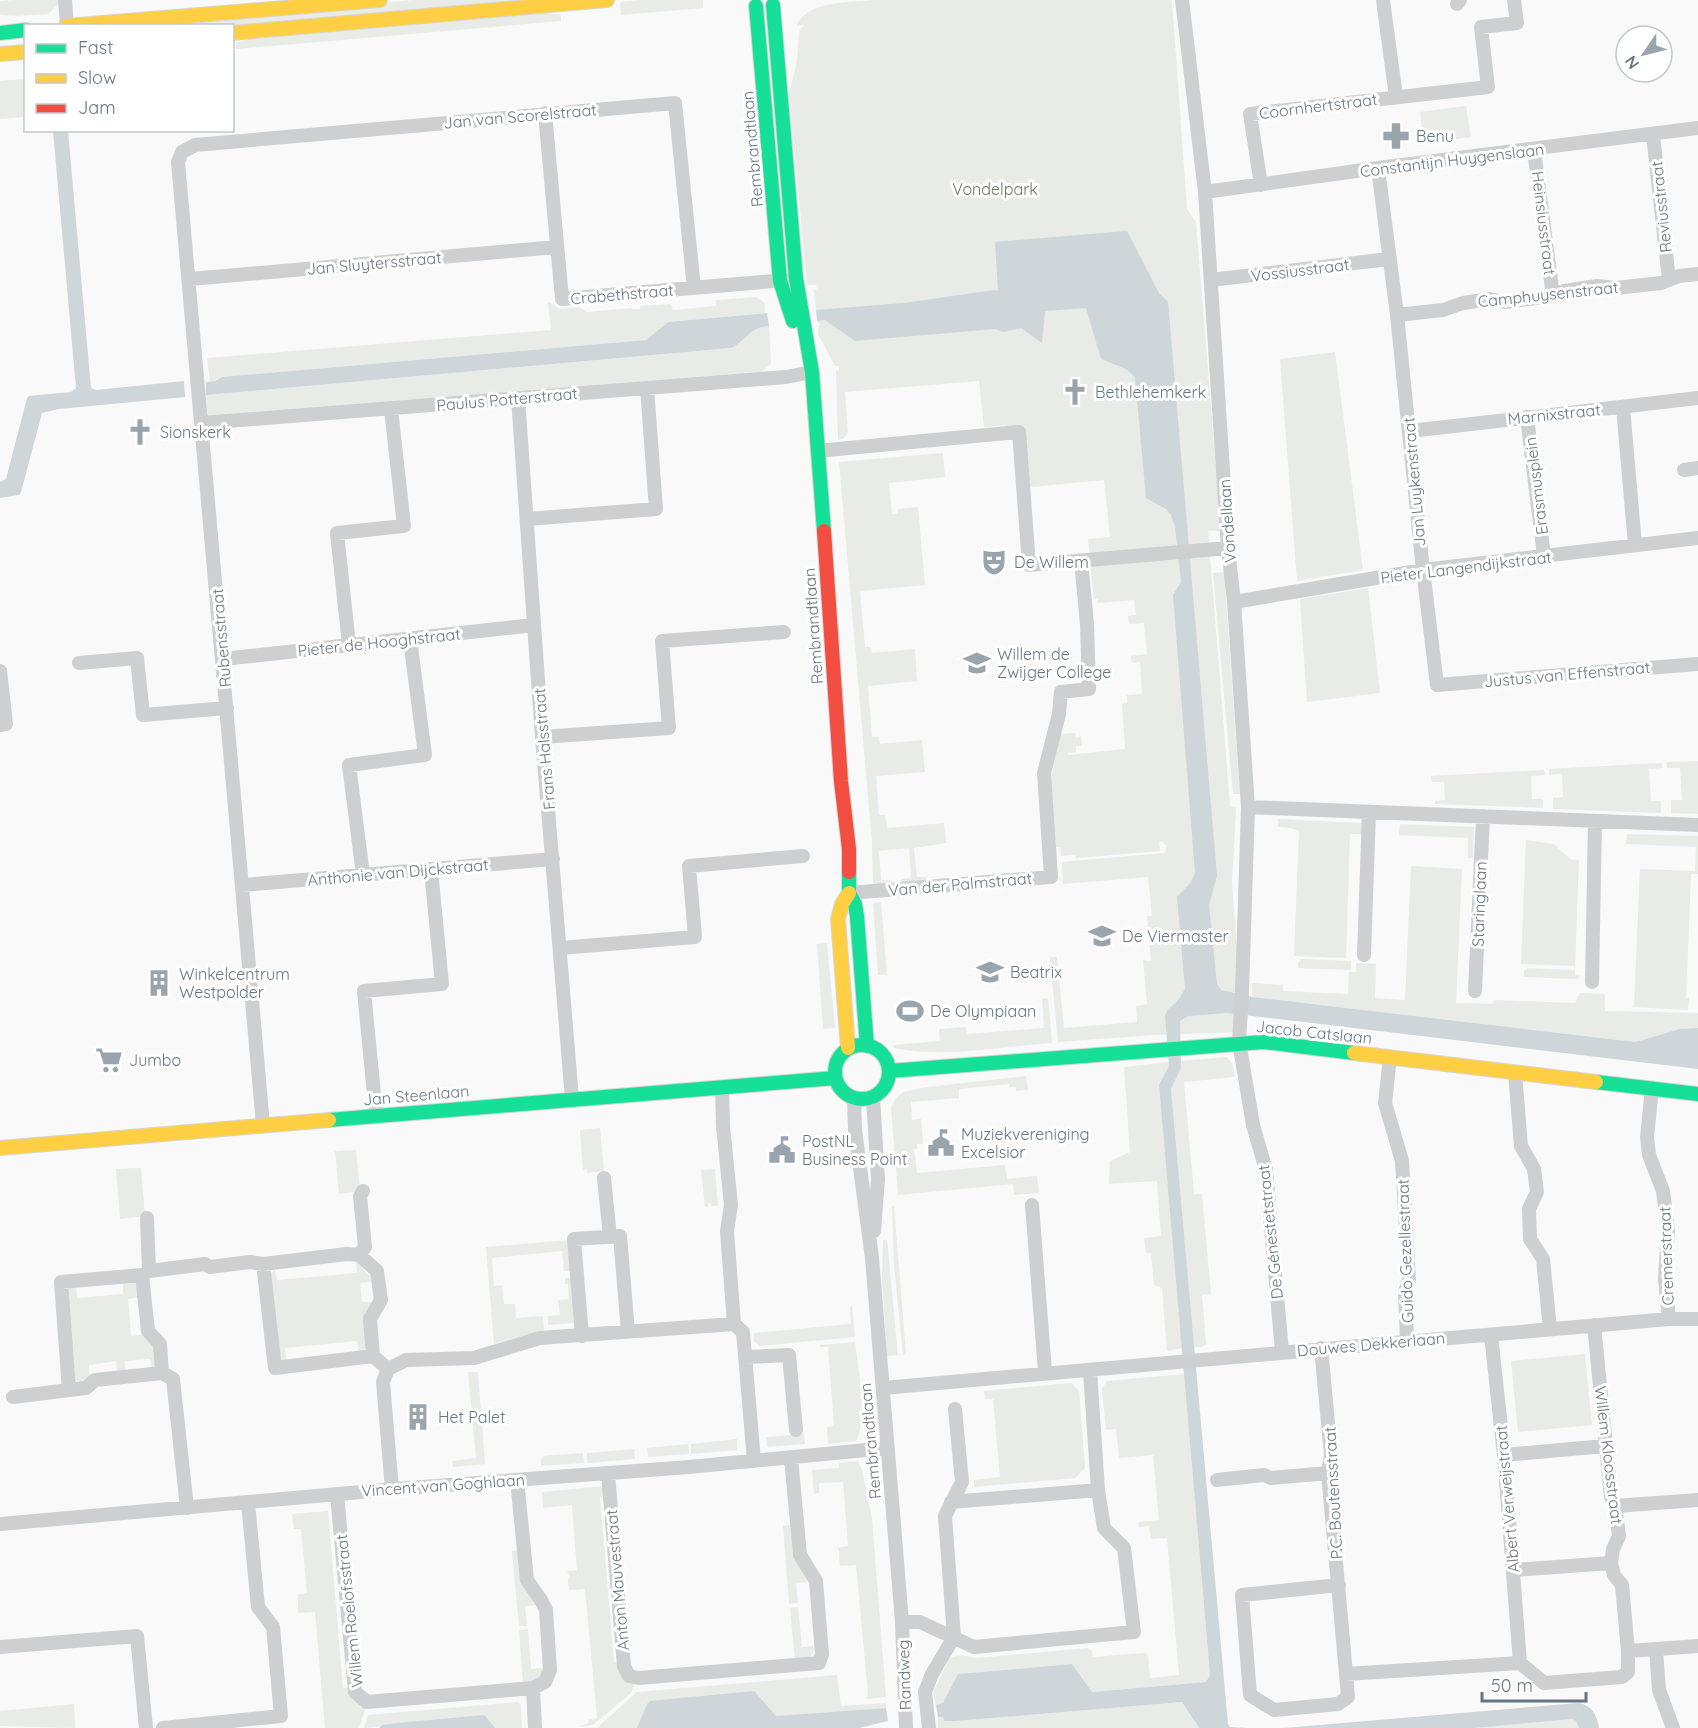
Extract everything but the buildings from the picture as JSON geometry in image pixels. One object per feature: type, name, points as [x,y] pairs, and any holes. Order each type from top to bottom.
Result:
[{"type":"street","points":[[65,0],[66,24]]},
{"type":"street","points":[[90,24],[380,0]]},
{"type":"street","points":[[234,33],[607,0]]},
{"type":"street","name":"Vondellaan","points":[[1182,0],[1205,192],[1228,548],[1234,602],[1248,807],[1239,1042]]},
{"type":"street","name":"Coornhertstraat","points":[[1261,185],[1250,114],[1396,97],[1383,0]]},
{"type":"street","points":[[1396,97],[1488,87],[1481,27],[1517,23],[1514,0]]},
{"type":"street","points":[[750,3],[777,2]]},
{"type":"street","name":"Rembrandtlaan","points":[[777,2],[796,278],[794,309]]},
{"type":"street","name":"Rembrandtlaan","points":[[750,3],[780,280],[794,309],[812,372],[841,781],[849,849],[849,894],[855,904],[857,916],[867,1046]]},
{"type":"street","points":[[0,33],[24,30]]},
{"type":"street","points":[[0,54],[24,52]]},
{"type":"street","name":"Jan van Scorelstraat","points":[[182,152],[195,145],[675,103],[694,288]]},
{"type":"street","name":"Crabethstraat","points":[[545,113],[562,299],[796,278]]},
{"type":"street","name":"Constantijn Huygenslaan","points":[[1205,192],[1698,128]]},
{"type":"street","name":"Reviusstraat","points":[[1653,135],[1669,280]]},
{"type":"street","name":"Heinsiusstraat","points":[[1534,150],[1553,296]]},
{"type":"street","name":"Rubensstraat","points":[[182,152],[178,162],[263,1125]]},
{"type":"street","points":[[1378,168],[1397,315]]},
{"type":"street","name":"Jan Sluytersstraat","points":[[190,279],[557,247]]},
{"type":"street","name":"Vossiusstraat","points":[[1211,280],[1389,259]]},
{"type":"street","name":"Camphuysenstraat","points":[[1397,315],[1443,310],[1463,303],[1490,299],[1504,302],[1553,296],[1564,291],[1597,286],[1616,288],[1661,283],[1679,276],[1698,274]]},
{"type":"street","name":"Jan Luykenstraat","points":[[1397,315],[1437,685]]},
{"type":"street","name":"Paulus Potterstraat","points":[[202,423],[786,377],[812,372]]},
{"type":"street","points":[[526,519],[656,509],[647,388]]},
{"type":"street","name":"Frans Halsstraat","points":[[518,398],[542,738],[572,1099]]},
{"type":"street","name":"Marnixstraat","points":[[1410,431],[1698,398]]},
{"type":"street","points":[[1623,407],[1635,545]]},
{"type":"street","points":[[350,645],[337,532],[404,526],[391,408]]},
{"type":"street","name":"Erasmusplein","points":[[1527,417],[1544,556]]},
{"type":"street","points":[[818,451],[1019,432],[1029,565],[1228,548]]},
{"type":"street","name":"Pieter Langendijkstraat","points":[[1234,602],[1423,570],[1698,538]]},
{"type":"street","name":"Van der Palmstraat","points":[[849,894],[1051,877],[1044,773],[1059,714],[1060,692],[1089,689],[1087,624],[1081,561]]},
{"type":"street","name":"Pieter de Hooghstraat","points":[[223,659],[534,625]]},
{"type":"street","points":[[542,738],[669,728],[663,641],[784,632]]},
{"type":"street","points":[[363,875],[350,765],[424,755],[410,639]]},
{"type":"street","points":[[79,663],[137,658],[143,715],[227,708]]},
{"type":"street","name":"Justus van Effenstraat","points":[[1437,685],[1698,664]]},
{"type":"street","points":[[0,671],[6,724],[0,724]]},
{"type":"street","points":[[1248,807],[1698,825]]},
{"type":"street","points":[[1364,955],[1369,812]]},
{"type":"street","name":"Staringlaan","points":[[1475,991],[1483,816]]},
{"type":"street","points":[[1592,982],[1595,821]]},
{"type":"street","points":[[560,948],[695,937],[689,866],[803,856]]},
{"type":"street","name":"Anthonie van Dijckstraat","points":[[243,885],[553,859]]},
{"type":"street","points":[[376,1115],[364,992],[442,984],[431,870]]},
{"type":"street","name":"Rembrandtlaan","points":[[848,1048],[838,919],[842,904],[849,894]]},
{"type":"street","name":"Jacob Catslaan","points":[[889,1071],[1239,1042],[1264,1042],[1698,1094]]},
{"type":"street","name":"De Génestetstraat","points":[[1239,1042],[1253,1125],[1266,1170],[1282,1352]]},
{"type":"street","points":[[867,1046],[881,1053],[889,1071],[886,1084],[873,1097],[854,1099],[843,1093],[835,1078],[837,1061],[848,1048],[867,1046]]},
{"type":"street","name":"Guido Gezellestraat","points":[[1390,1057],[1385,1103],[1402,1161],[1409,1280],[1405,1292],[1407,1341]]},
{"type":"street","points":[[1515,1073],[1521,1146],[1534,1169],[1537,1192],[1529,1209],[1530,1239],[1543,1259],[1550,1329]]},
{"type":"street","name":"Jan Steenlaan","points":[[0,1148],[54,1136],[156,1136],[376,1115],[835,1078]]},
{"type":"street","points":[[722,1087],[723,1126],[731,1205],[727,1231],[734,1324],[743,1332],[754,1461]]},
{"type":"street","name":"Cremerstraat","points":[[1652,1088],[1647,1137],[1648,1155],[1663,1191],[1668,1230],[1665,1280],[1669,1319]]},
{"type":"street","name":"Rembrandtlaan","points":[[872,1257],[878,1179],[873,1097]]},
{"type":"street","name":"Rembrandtlaan","points":[[854,1099],[855,1130],[872,1257],[902,1622]]},
{"type":"street","points":[[604,1178],[610,1237]]},
{"type":"street","points":[[359,1255],[364,1247],[360,1196],[363,1191]]},
{"type":"street","points":[[1032,1205],[1045,1372]]},
{"type":"street","points":[[147,1218],[148,1331],[160,1344],[162,1373]]},
{"type":"street","points":[[582,1336],[574,1239],[620,1236],[628,1332]]},
{"type":"street","points":[[69,1390],[61,1282],[205,1264],[210,1267],[250,1262],[263,1264],[347,1254],[359,1255],[377,1271],[381,1300],[370,1319],[373,1356],[388,1369]]},
{"type":"street","points":[[263,1264],[275,1368],[373,1356]]},
{"type":"street","name":"Douwes Dekkerlaan","points":[[883,1388],[1045,1372],[1090,1371],[1179,1363],[1321,1348],[1669,1319],[1698,1319]]},
{"type":"street","points":[[392,1489],[383,1382],[388,1369],[406,1360],[474,1358],[540,1338],[734,1324]]},
{"type":"street","name":"Willem Kloosstraat","points":[[1594,1326],[1611,1497],[1615,1506],[1619,1536],[1613,1549],[1611,1563]]},
{"type":"street","name":"Albert Verweijstraat","points":[[1491,1335],[1504,1455],[1520,1663]]},
{"type":"street","name":"P.C. Boutensstraat","points":[[1321,1348],[1331,1455],[1328,1473],[1339,1585],[1348,1697],[1338,1704],[1274,1710],[1250,1695],[1242,1595],[1339,1585]]},
{"type":"street","points":[[746,1357],[789,1355],[796,1430]]},
{"type":"street","points":[[902,1622],[920,1622],[974,1647],[1134,1632],[1124,1548],[1104,1528],[1098,1490],[1090,1371]]},
{"type":"street","points":[[13,1397],[86,1388],[95,1380],[162,1373],[173,1379],[187,1508]]},
{"type":"street","points":[[928,1725],[925,1692],[932,1674],[954,1637],[945,1516],[962,1482],[955,1409]]},
{"type":"street","points":[[1504,1455],[1605,1446]]},
{"type":"street","name":"Vincent van Goghlaan","points":[[0,1524],[887,1448]]},
{"type":"street","name":"Anton Mauvestraat","points":[[608,1473],[624,1666],[630,1676],[639,1678],[819,1664],[822,1654],[816,1581],[800,1555],[791,1458]]},
{"type":"street","points":[[1217,1480],[1264,1475],[1271,1478],[1328,1473]]},
{"type":"street","points":[[517,1479],[527,1580],[546,1610],[549,1650],[550,1670],[544,1682],[533,1688],[535,1728]]},
{"type":"street","points":[[951,1502],[1098,1490]]},
{"type":"street","name":"Willem Roelofsstraat","points":[[337,1494],[355,1692],[367,1702],[533,1688]]},
{"type":"street","points":[[1615,1506],[1698,1500]]},
{"type":"street","points":[[163,1728],[281,1716],[273,1627],[258,1607],[248,1503]]},
{"type":"street","points":[[1346,1674],[1520,1663],[1544,1683],[1622,1677],[1628,1672],[1622,1585],[1614,1575],[1611,1563],[1513,1570]]},
{"type":"street","name":"Randweg","points":[[902,1622],[905,1726]]},
{"type":"street","points":[[0,1647],[137,1636],[146,1728]]},
{"type":"street","points":[[1628,1652],[1698,1646]]},
{"type":"street","points":[[1656,1650],[1659,1690],[1673,1728]]},
{"type":"green space","points":[[58,0],[58,4],[48,14],[0,15],[0,1]]},
{"type":"green space","points":[[413,0],[571,0],[234,26],[234,24],[140,24]]},
{"type":"green space","points":[[703,0],[703,8],[621,15],[620,2]]},
{"type":"green space","name":"Vondelpark","points":[[872,0],[1172,0],[1187,209],[1196,222],[1221,531],[1208,531],[1230,806],[1236,807],[1232,883],[1243,1032],[1058,1042],[1050,957],[1057,957],[1064,1028],[1137,1022],[1136,1006],[1147,1004],[1143,960],[1151,961],[1147,916],[1152,916],[1148,877],[1063,884],[1062,862],[1165,853],[1167,846],[1162,841],[1159,842],[1160,851],[1076,858],[1075,855],[1061,856],[1060,847],[1056,847],[1050,784],[1060,734],[1075,733],[1076,737],[1081,736],[1082,746],[1076,746],[1076,752],[1068,753],[1068,755],[1125,749],[1122,704],[1127,703],[1127,695],[1142,694],[1140,662],[1132,663],[1131,656],[1147,654],[1144,623],[1129,624],[1128,616],[1136,615],[1134,600],[1098,603],[1097,599],[1094,599],[1088,539],[1110,537],[1104,480],[1022,488],[1014,431],[1006,431],[1005,425],[984,427],[979,381],[845,392],[848,433],[844,438],[838,440],[836,371],[839,370],[839,366],[835,366],[818,334],[819,310],[816,310],[814,290],[817,289],[816,285],[807,285],[789,93],[797,62],[799,32],[804,25],[796,26],[802,18],[810,11],[830,4]]},
{"type":"green space","points":[[532,11],[561,15],[561,21],[236,49],[236,43],[261,35]]},
{"type":"green space","points":[[24,79],[24,117],[0,119],[0,81]]},
{"type":"green space","points":[[1466,106],[1471,137],[1424,144],[1420,112]]},
{"type":"green space","points":[[757,297],[765,303],[765,313],[668,322],[646,340],[222,377],[210,382],[207,358],[551,330],[548,302],[560,309],[579,307],[587,312],[640,309],[640,306],[671,304],[673,310],[716,306],[716,300]]},
{"type":"green space","points":[[769,326],[771,364],[760,373],[208,422],[206,395],[731,348],[756,329]]},
{"type":"green space","points":[[1335,352],[1363,570],[1297,581],[1280,359]]},
{"type":"green space","points":[[943,453],[945,477],[889,483],[892,514],[898,514],[898,509],[918,507],[925,585],[860,591],[865,647],[871,647],[872,653],[915,649],[917,681],[868,686],[872,737],[879,737],[880,744],[922,740],[925,772],[876,776],[879,815],[885,815],[887,828],[944,823],[946,843],[914,848],[917,877],[926,877],[926,881],[902,884],[902,879],[911,878],[909,848],[879,851],[881,880],[891,880],[891,883],[876,886],[873,883],[872,842],[839,462]]},
{"type":"green space","points":[[1224,572],[1240,794],[1233,794],[1213,573]]},
{"type":"green space","points":[[1368,588],[1380,693],[1307,702],[1300,599]]},
{"type":"green space","points":[[1698,761],[1698,814],[1671,813],[1671,800],[1682,800],[1680,768],[1667,768],[1666,762]]},
{"type":"green space","points":[[1662,763],[1662,768],[1649,769],[1651,801],[1661,801],[1661,813],[1553,809],[1553,798],[1563,797],[1562,774],[1549,775],[1549,769]]},
{"type":"green space","points":[[1544,770],[1545,775],[1531,776],[1532,799],[1543,799],[1543,808],[1435,804],[1435,801],[1445,800],[1444,782],[1432,782],[1431,776]]},
{"type":"green space","points":[[1278,819],[1362,823],[1362,834],[1350,834],[1346,958],[1294,956],[1299,831],[1278,827]]},
{"type":"green space","points":[[1400,824],[1474,827],[1473,858],[1468,858],[1468,838],[1399,835]]},
{"type":"green space","points":[[1627,834],[1698,836],[1698,874],[1691,874],[1686,998],[1689,998],[1688,1010],[1631,1007],[1634,1005],[1640,869],[1695,871],[1696,847],[1626,844]]},
{"type":"green space","points":[[1526,840],[1554,844],[1570,859],[1579,860],[1575,966],[1521,964]]},
{"type":"green space","points":[[1411,866],[1462,869],[1456,1003],[1493,1004],[1494,1000],[1575,1003],[1580,993],[1605,994],[1605,1011],[1698,1013],[1698,1028],[1679,1029],[1636,1042],[1252,997],[1252,983],[1283,985],[1283,991],[1348,994],[1349,972],[1356,972],[1356,963],[1376,964],[1375,998],[1405,1000]]},
{"type":"green space","points":[[881,902],[887,975],[878,975],[873,903]]},
{"type":"green space","points":[[827,943],[835,1028],[823,1029],[817,944]]},
{"type":"green space","points":[[1301,959],[1351,961],[1351,970],[1298,968],[1298,962]]},
{"type":"green space","points":[[1528,968],[1575,970],[1575,975],[1580,976],[1577,979],[1524,977],[1524,971]]},
{"type":"green space","points":[[1048,998],[1052,1043],[953,1052],[894,1048],[894,1045],[940,1041],[939,1029],[966,1027],[967,1034],[1044,1028],[1042,999]]},
{"type":"green space","points":[[1226,1057],[1232,1063],[1235,1077],[1184,1082],[1194,1194],[1202,1194],[1211,1294],[1202,1295],[1206,1344],[1202,1347],[1194,1347],[1171,1089],[1181,1068],[1181,1061]]},
{"type":"green space","points":[[1169,1062],[1159,1085],[1182,1348],[1167,1351],[1162,1288],[1154,1285],[1151,1253],[1146,1253],[1144,1238],[1161,1236],[1157,1181],[1109,1184],[1110,1161],[1130,1152],[1124,1067]]},
{"type":"green space","points":[[1026,1076],[1028,1090],[1016,1091],[1016,1087],[1009,1087],[1009,1084],[959,1089],[959,1098],[911,1102],[912,1120],[921,1119],[923,1144],[917,1144],[917,1149],[914,1149],[917,1173],[1005,1165],[1007,1179],[1037,1176],[1039,1193],[1014,1195],[1013,1184],[898,1195],[891,1107],[896,1098],[903,1092],[927,1087]]},
{"type":"green space","points":[[600,1128],[604,1171],[587,1173],[587,1169],[583,1170],[580,1130]]},
{"type":"green space","points":[[356,1150],[360,1191],[339,1194],[335,1151]]},
{"type":"green space","points":[[141,1168],[145,1216],[120,1219],[116,1169]]},
{"type":"green space","points":[[715,1169],[718,1206],[711,1206],[711,1203],[708,1203],[708,1207],[705,1207],[701,1170]]},
{"type":"green space","points":[[892,1206],[894,1206],[906,1354],[903,1355],[894,1265]]},
{"type":"green space","points":[[569,1240],[572,1271],[564,1271],[562,1251],[492,1258],[494,1286],[502,1285],[504,1304],[515,1304],[516,1318],[543,1316],[544,1330],[494,1344],[486,1247]]},
{"type":"green space","points":[[883,1240],[887,1240],[898,1355],[887,1356],[882,1281]]},
{"type":"green space","points":[[356,1262],[371,1277],[371,1282],[360,1283],[362,1302],[373,1302],[367,1345],[363,1351],[359,1351],[357,1341],[285,1348],[287,1362],[283,1362],[276,1356],[269,1275],[275,1270],[277,1280],[357,1273]]},
{"type":"green space","points":[[565,1278],[572,1278],[576,1323],[548,1325],[548,1316],[560,1315],[558,1300],[569,1299],[568,1284],[565,1284]]},
{"type":"green space","points":[[134,1282],[138,1285],[139,1297],[128,1299],[131,1336],[142,1335],[154,1345],[156,1369],[152,1369],[150,1359],[125,1361],[125,1372],[117,1372],[116,1361],[89,1365],[90,1378],[87,1382],[78,1382],[72,1376],[65,1292],[69,1287],[76,1287],[77,1298],[123,1294],[123,1283]]},
{"type":"green space","points":[[852,1306],[855,1337],[760,1346],[754,1341],[754,1333],[851,1324],[850,1307]]},
{"type":"green space","points":[[855,1342],[862,1407],[860,1431],[856,1441],[828,1444],[827,1427],[834,1426],[828,1347],[820,1347],[820,1345]]},
{"type":"green space","points":[[1585,1354],[1592,1425],[1518,1432],[1511,1361]]},
{"type":"green space","points":[[468,1372],[478,1372],[485,1464],[453,1467],[452,1461],[476,1458]]},
{"type":"green space","points":[[1184,1374],[1210,1675],[1206,1682],[1092,1692],[1072,1664],[958,1674],[943,1704],[936,1705],[933,1692],[950,1658],[960,1655],[976,1658],[1088,1648],[1092,1651],[1093,1657],[1145,1653],[1148,1656],[1150,1678],[1179,1675],[1167,1538],[1151,1539],[1149,1526],[1139,1527],[1138,1522],[1159,1520],[1153,1455],[1119,1458],[1116,1429],[1106,1430],[1102,1389],[1107,1381]]},
{"type":"green space","points":[[1071,1383],[1079,1391],[1085,1468],[1075,1478],[974,1487],[974,1480],[1000,1477],[993,1399],[985,1399],[984,1391]]},
{"type":"green space","points":[[804,1434],[805,1444],[767,1447],[766,1437]]},
{"type":"green space","points":[[737,1439],[737,1450],[691,1454],[691,1444]]},
{"type":"green space","points":[[688,1444],[689,1454],[648,1457],[647,1448]]},
{"type":"green space","points":[[634,1449],[635,1459],[587,1463],[587,1453]]},
{"type":"green space","points":[[583,1453],[584,1463],[541,1466],[543,1456]]},
{"type":"green space","points":[[858,1461],[872,1518],[886,1697],[866,1699],[868,1694],[856,1565],[840,1566],[838,1548],[848,1546],[843,1482],[819,1483],[819,1493],[814,1494],[812,1470],[839,1468],[839,1463]]},
{"type":"green space","points":[[604,1486],[604,1496],[600,1497],[614,1662],[619,1662],[635,1683],[631,1693],[593,1725],[578,1727],[589,1723],[588,1719],[597,1718],[585,1589],[569,1590],[568,1579],[570,1578],[567,1571],[577,1570],[572,1505],[543,1508],[542,1492]]},
{"type":"green space","points":[[328,1511],[343,1688],[348,1688],[353,1700],[366,1707],[359,1728],[325,1728],[315,1612],[298,1613],[298,1596],[296,1595],[307,1593],[301,1529],[294,1529],[292,1514]]},
{"type":"green space","points":[[790,1525],[793,1555],[808,1582],[796,1583],[798,1603],[789,1604],[783,1526]]},
{"type":"green space","points":[[519,1550],[537,1605],[525,1606],[527,1626],[519,1626],[512,1551]]},
{"type":"green space","points":[[798,1607],[802,1647],[814,1646],[813,1653],[808,1659],[795,1661],[790,1608]]},
{"type":"green space","points":[[528,1629],[531,1669],[543,1668],[543,1672],[540,1678],[523,1683],[519,1630]]},
{"type":"green space","points":[[837,1675],[841,1706],[886,1703],[886,1708],[777,1716],[647,1704],[637,1728],[597,1728],[637,1692]]},
{"type":"green space","points":[[518,1702],[521,1705],[522,1728],[495,1728],[486,1716],[364,1728],[368,1715]]},
{"type":"green space","points":[[1182,1702],[1199,1728],[938,1728],[938,1717],[943,1716],[944,1721],[956,1721]]},
{"type":"green space","points":[[74,1704],[75,1728],[0,1726],[0,1711]]},
{"type":"green space","points":[[1572,1719],[1576,1721],[1579,1728],[1475,1728]]},
{"type":"shaded area","points":[[53,132],[68,132],[91,388],[96,390],[184,381],[185,397],[59,409],[42,413],[21,492],[19,495],[0,498],[0,482],[6,479],[27,398],[71,392],[76,388]]},
{"type":"shaded area","points":[[1127,231],[1159,293],[1168,302],[1217,876],[1209,905],[1217,984],[1221,990],[1252,997],[1636,1042],[1679,1029],[1698,1028],[1698,1069],[1227,1013],[1188,1016],[1180,1021],[1181,1068],[1171,1089],[1228,1724],[1230,1727],[1247,1728],[1199,1728],[1182,1702],[956,1721],[944,1721],[943,1717],[938,1717],[936,1705],[943,1703],[958,1674],[1072,1664],[1092,1692],[1206,1682],[1210,1675],[1159,1085],[1169,1066],[1165,1016],[1185,989],[1177,897],[1191,882],[1195,873],[1173,595],[1181,582],[1175,527],[1171,515],[1166,509],[1146,498],[1135,377],[1126,369],[1101,359],[1086,308],[1045,311],[1042,343],[1021,328],[1003,332],[995,329],[855,341],[825,320],[817,321],[816,310],[904,303],[998,291],[995,242]]},
{"type":"shaded area","points":[[767,313],[769,326],[756,329],[731,348],[206,395],[206,382],[222,377],[646,340],[668,322]]},
{"type":"shaded area","points":[[754,1691],[776,1716],[886,1708],[888,1721],[859,1728],[637,1728],[650,1701]]},
{"type":"shaded area","points":[[1578,1703],[1593,1711],[1599,1728],[1579,1728],[1576,1721],[1572,1719],[1475,1728],[1284,1728]]},
{"type":"shaded area","points":[[485,1715],[495,1728],[379,1728],[382,1725],[397,1723]]},
{"type":"traffic: fast","points":[[773,5],[796,278],[812,372],[824,531]]},
{"type":"traffic: fast","points":[[756,6],[780,281],[793,321]]},
{"type":"traffic: fast","points":[[0,33],[24,30]]},
{"type":"traffic: fast","points":[[849,872],[849,893],[855,904],[857,916],[867,1046]]},
{"type":"traffic: fast","points":[[889,1071],[1264,1042],[1354,1053]]},
{"type":"traffic: fast","points":[[857,1045],[867,1045],[877,1049],[885,1057],[889,1072],[885,1087],[877,1095],[867,1099],[857,1099],[847,1095],[839,1087],[835,1077],[835,1067],[839,1057],[847,1049],[857,1045]]},
{"type":"traffic: fast","points":[[329,1120],[835,1078]]},
{"type":"traffic: fast","points":[[1596,1082],[1698,1094]]},
{"type":"traffic: slow","points":[[90,24],[380,0]]},
{"type":"traffic: slow","points":[[234,33],[607,0]]},
{"type":"traffic: slow","points":[[0,54],[24,52]]},
{"type":"traffic: slow","points":[[848,1048],[838,919],[842,904],[849,893]]},
{"type":"traffic: slow","points":[[1354,1053],[1596,1082]]},
{"type":"traffic: slow","points":[[0,1148],[329,1120]]},
{"type":"traffic: jam","points":[[824,531],[849,872]]},
{"type":"place","name":"Benu","points":[[1396,136]]},
{"type":"place","name":"Bethlehemkerk","points":[[1075,392]]},
{"type":"place","name":"Sionskerk","points":[[140,432]]},
{"type":"place","name":"De Willem","points":[[994,562]]},
{"type":"place","name":"Willem de Zwijger College","points":[[977,663]]},
{"type":"place","name":"De Viermaster","points":[[1102,936]]},
{"type":"place","name":"Beatrix","points":[[990,972]]},
{"type":"place","name":"Winkelcentrum Westpolder","points":[[159,983]]},
{"type":"place","name":"De Olympiaan","points":[[910,1011]]},
{"type":"place","name":"Jumbo","points":[[109,1060]]},
{"type":"place","name":"Muziekvereniging Excelsior","points":[[941,1143]]},
{"type":"place","name":"PostNL Business Point","points":[[782,1150]]},
{"type":"place","name":"Het Palet","points":[[418,1417]]}]
